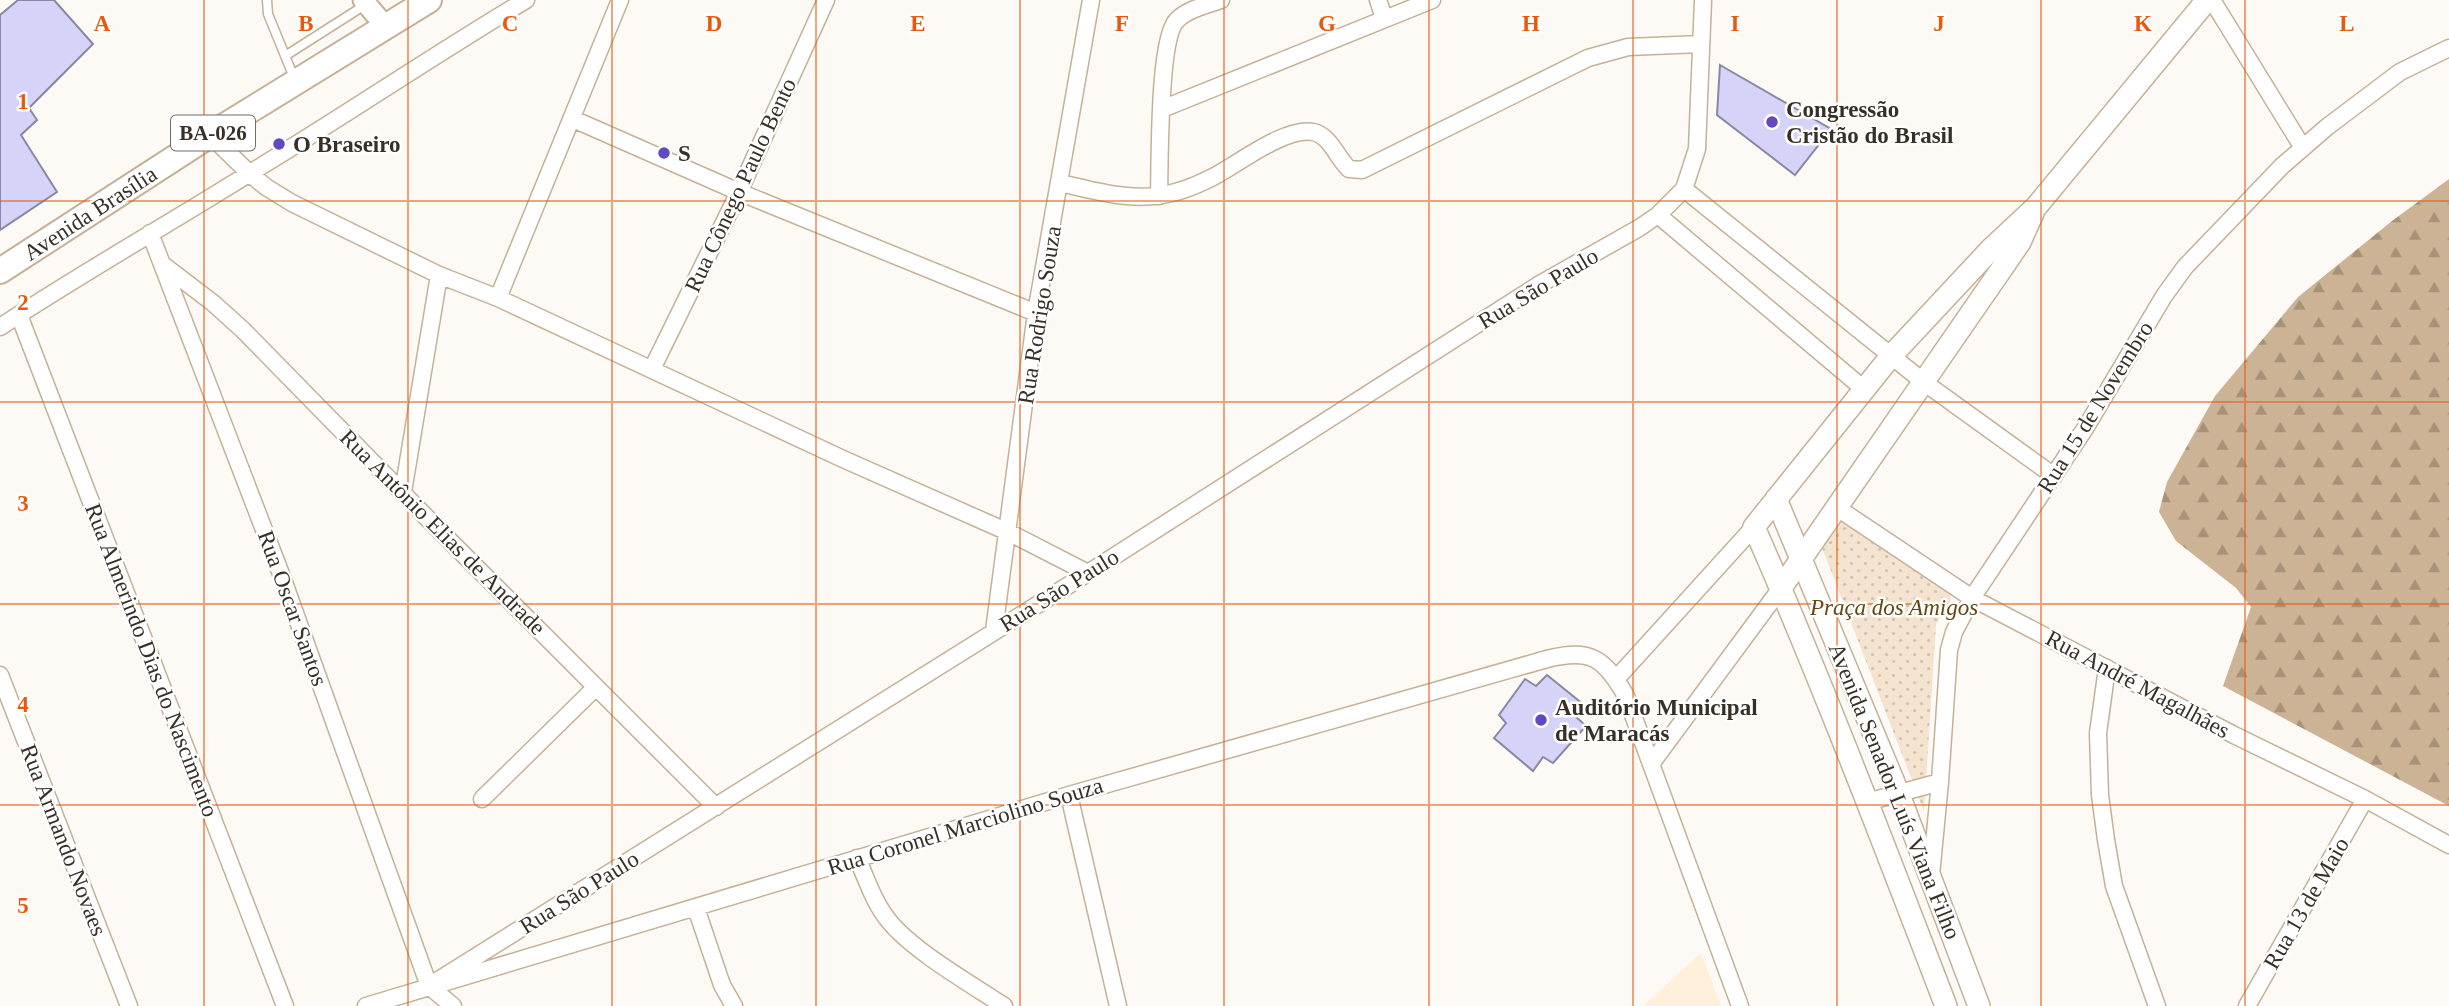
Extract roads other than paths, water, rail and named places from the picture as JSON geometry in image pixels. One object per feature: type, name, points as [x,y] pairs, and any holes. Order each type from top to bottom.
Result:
[{"type":"main road","name":"Avenida Brasília","points":[[0,271],[211,135],[429,0]]},
{"type":"main road","points":[[1754,527],[1891,356],[2009,229],[2036,207],[2210,0]]},
{"type":"main road","points":[[1781,588],[2020,242],[2036,207]]},
{"type":"main road","name":"Avenida Senador Luís Viana Filho","points":[[1776,499],[1898,792],[1979,1006]]},
{"type":"main road","name":"Avenida Senador Luís Viana Filho","points":[[1754,527],[1867,802],[1945,1006]]},
{"type":"street","points":[[0,327],[526,0]]},
{"type":"street","points":[[498,298],[620,0]]},
{"type":"street","name":"Rua Cônego Paulo Bento","points":[[652,369],[739,192],[826,0]]},
{"type":"street","name":"Rua Rodrigo Souza","points":[[994,631],[1036,313],[1091,0]]},
{"type":"street","points":[[1159,196],[1161,109],[1171,28],[1185,14],[1222,0]]},
{"type":"street","points":[[1378,0],[1384,18]]},
{"type":"street","points":[[1161,109],[1432,0]]},
{"type":"street","points":[[1703,0],[1697,149],[1684,189],[1925,383],[2054,476]]},
{"type":"street","points":[[2210,0],[2302,148]]},
{"type":"street","points":[[365,2],[386,27]]},
{"type":"street","points":[[1060,183],[1113,193],[1159,196],[1185,189],[1283,138],[1306,131],[1323,136],[1349,169],[1368,168],[1588,58],[1628,47],[1701,44]]},
{"type":"street","name":"Rua 15 de Novembro","points":[[1930,877],[1949,650],[1972,598],[2086,427],[2164,296],[2213,236],[2327,127],[2400,72],[2449,48]]},
{"type":"street","points":[[573,119],[739,192],[1036,313]]},
{"type":"street","points":[[211,135],[250,174],[292,203],[439,275],[498,298],[843,459],[1008,532],[1088,573]]},
{"type":"street","name":"Rua São Paulo","points":[[429,986],[1088,573],[1539,284],[1639,228],[1658,215],[1684,189]]},
{"type":"street","points":[[1658,215],[1865,390]]},
{"type":"street","name":"Rua Oscar Santos","points":[[150,233],[281,574],[429,986]]},
{"type":"street","name":"Rua Antônio Elias de Andrade","points":[[162,264],[243,330],[716,807]]},
{"type":"street","points":[[403,492],[439,275]]},
{"type":"street","name":"Rua Almerindo Dias do Nascimento","points":[[19,315],[285,1006]]},
{"type":"street","name":"Rua André Magalhães","points":[[1836,506],[1972,598],[2365,799],[2449,845]]},
{"type":"street","points":[[1741,1006],[1639,728],[1616,679],[1754,527]]},
{"type":"street","points":[[1651,764],[1781,588]]},
{"type":"street","name":"Rua Coronel Marciolino Souza","points":[[366,1006],[1069,795],[1566,654],[1579,653],[1591,657],[1603,664],[1616,679]]},
{"type":"street","points":[[2107,668],[2098,733],[2100,795],[2106,840],[2114,886],[2157,1006]]},
{"type":"street","name":"Rua Armando Novaes","points":[[0,674],[129,1006]]},
{"type":"street","points":[[482,799],[596,687]]},
{"type":"street","points":[[1867,802],[1940,782]]},
{"type":"street","points":[[1069,795],[1118,1006]]},
{"type":"street","name":"Rua 13 de Maio","points":[[2248,1006],[2365,799]]},
{"type":"street","points":[[858,858],[876,902],[890,923],[909,941],[1004,1006]]},
{"type":"street","points":[[696,908],[722,985],[734,1006]]},
{"type":"street","points":[[429,986],[453,1006]]},
{"type":"lane","points":[[267,0],[268,14],[296,83]]},
{"type":"lane","points":[[285,56],[365,2]]},
{"type":"place","name":"Congressão Cristão do Brasil","points":[[1772,122]]},
{"type":"place","name":"O Braseiro","points":[[279,144]]},
{"type":"place","name":"S","points":[[664,153]]},
{"type":"place","name":"Auditório Municipal de Maracás","points":[[1541,720]]},
{"type":"park label","name":"Praça dos Amigos","points":[[1894,607]]}]
